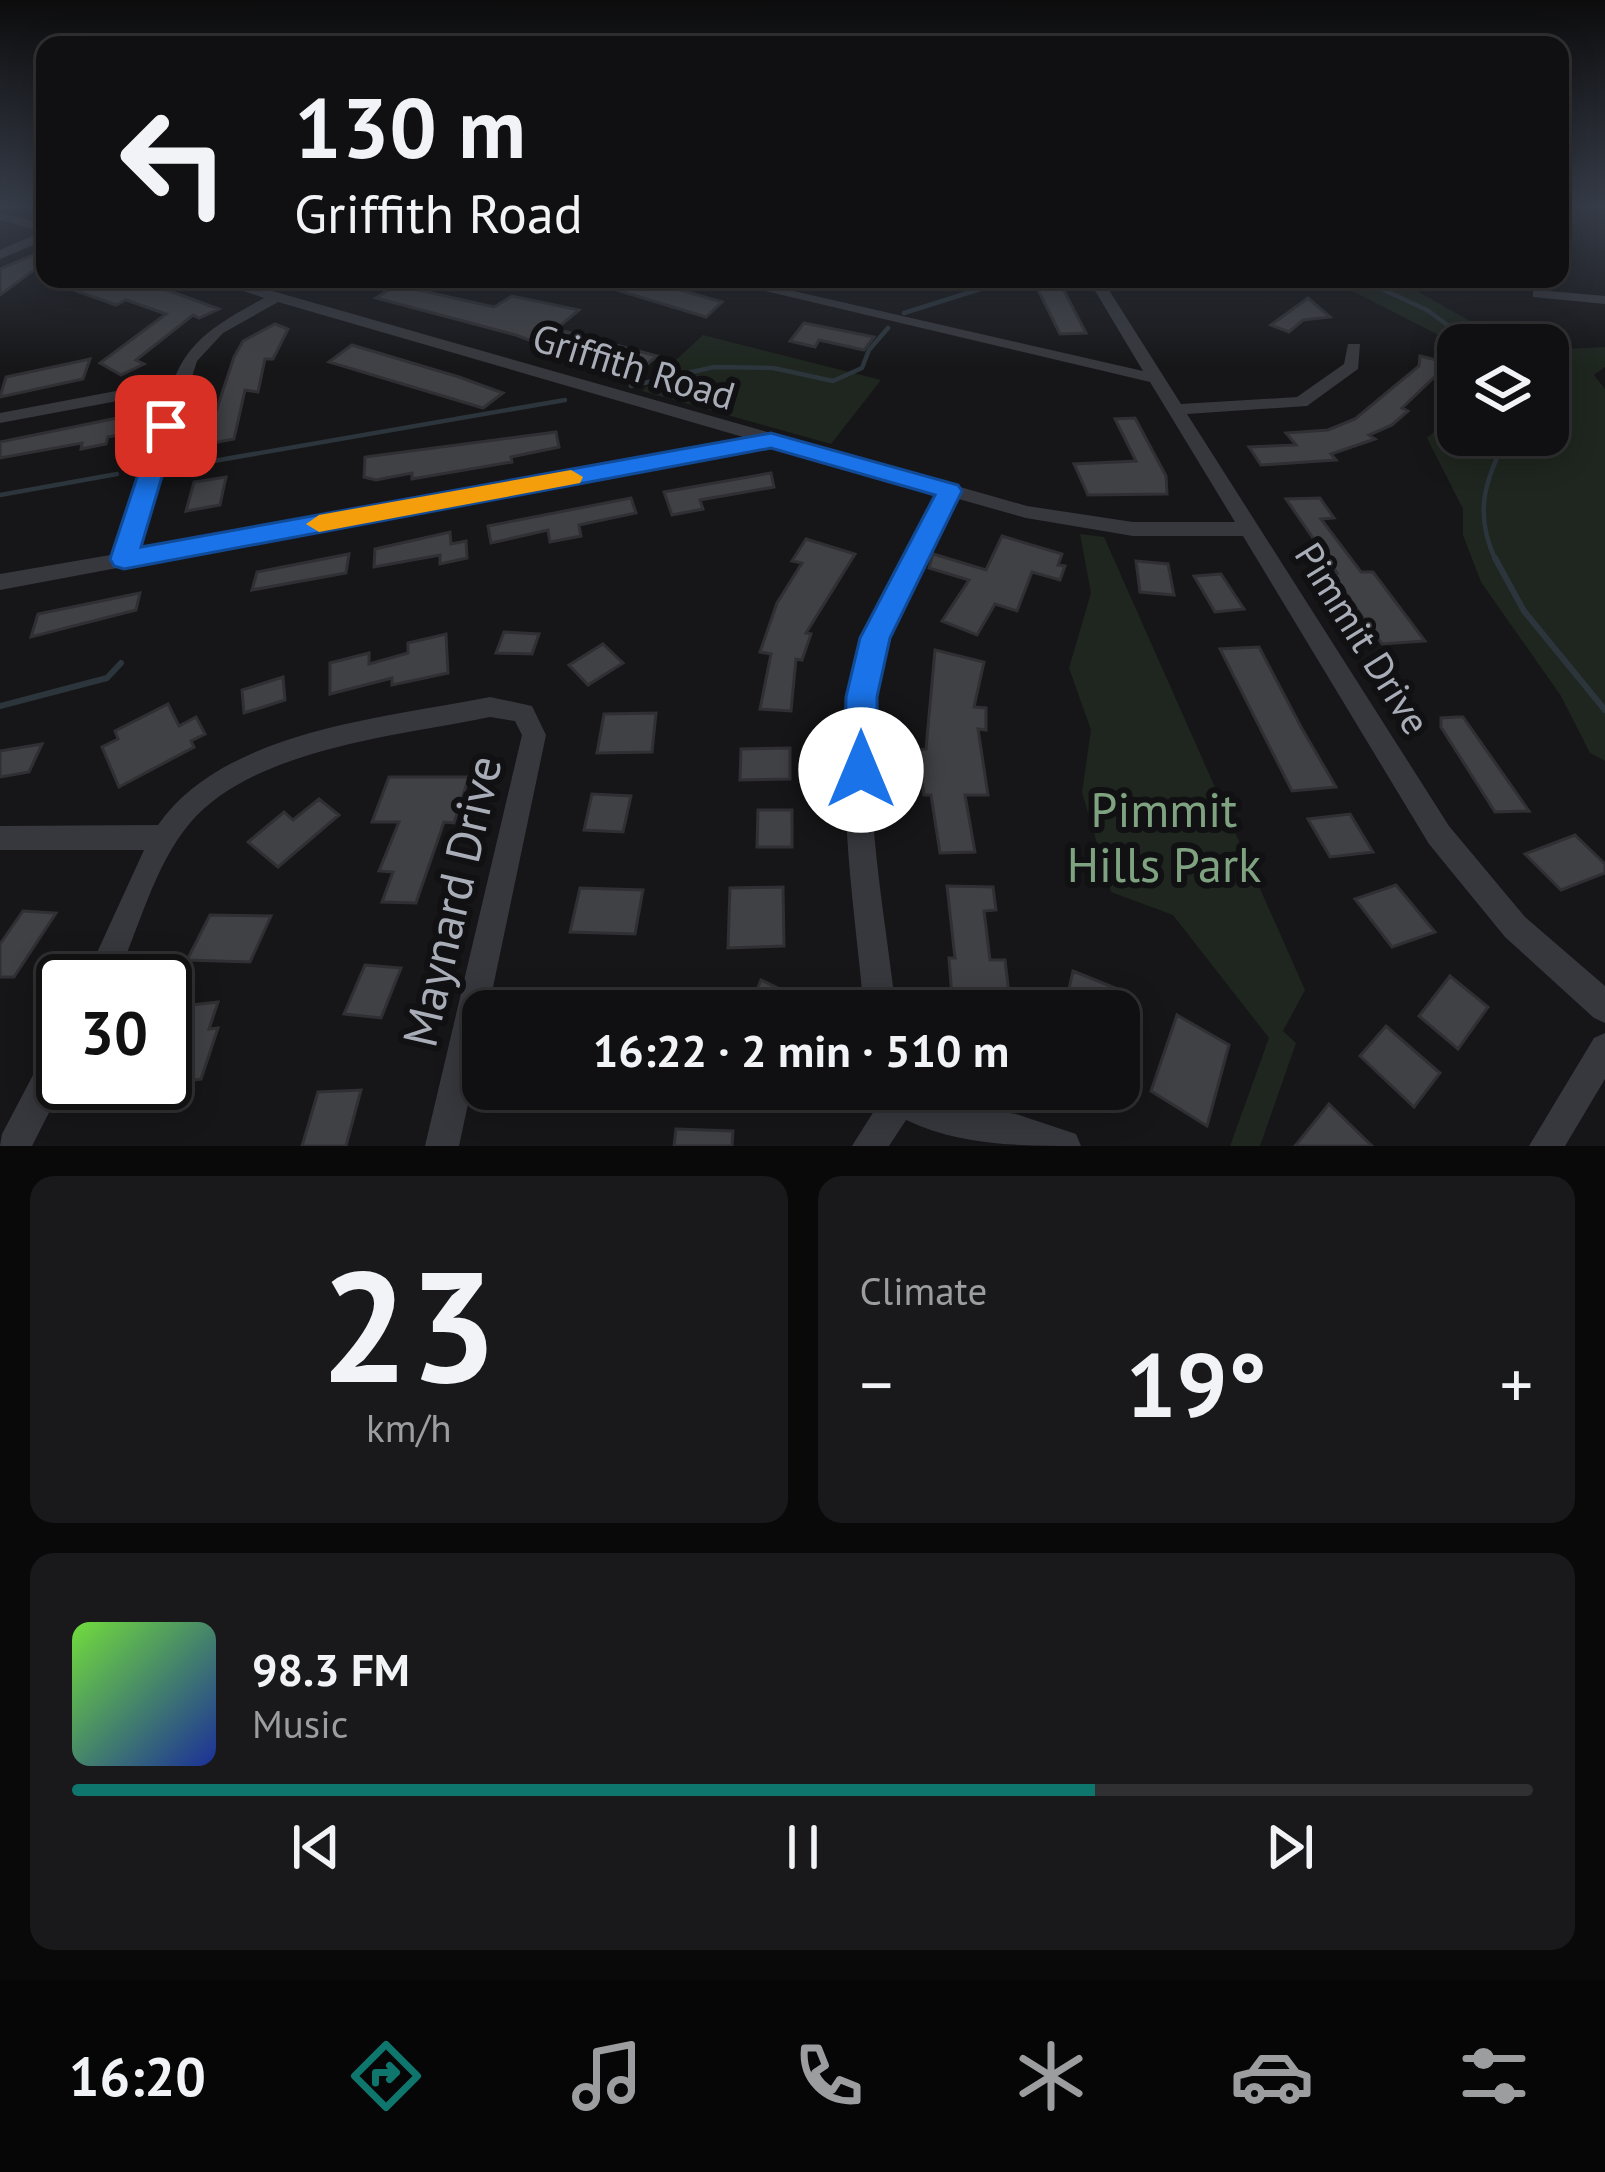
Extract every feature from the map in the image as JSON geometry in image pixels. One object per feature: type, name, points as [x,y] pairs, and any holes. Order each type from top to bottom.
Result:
[{"type":"street","name":"Griffith Road","points":[[246,288],[1026,512],[1108,526],[1250,529]]},
{"type":"street","points":[[761,288],[1158,380]]},
{"type":"street","name":"Pimmit Drive","points":[[1101,288],[1439,835],[1515,927],[1605,1006]]},
{"type":"street","points":[[1538,294],[1605,300]]},
{"type":"street","points":[[124,559],[189,360],[206,339],[276,297]]},
{"type":"street","points":[[1176,409],[1300,402],[1352,366],[1354,347]]},
{"type":"street","points":[[0,418],[179,384]]},
{"type":"street","points":[[0,582],[771,440]]},
{"type":"street","points":[[878,990],[861,770],[862,697],[886,609],[950,491]]},
{"type":"street","name":"Maynard Drive","points":[[166,837],[199,794],[266,758],[490,706],[508,707],[530,721],[534,735],[442,1146]]},
{"type":"street","points":[[0,838],[166,837],[111,954]]},
{"type":"street","points":[[1546,1146],[1605,1049]]},
{"type":"street","points":[[14,1146],[36,1103]]},
{"type":"street","points":[[869,1146],[890,1110]]},
{"type":"street","points":[[921,1110],[945,1121],[996,1127],[1064,1146]]},
{"type":"green space","points":[[1347,288],[1412,288],[1475,324],[1437,324],[1437,334]]},
{"type":"green space","points":[[703,335],[881,380],[831,444],[642,391]]},
{"type":"green space","points":[[1605,347],[1605,367],[1594,375],[1605,389],[1605,761],[1590,753],[1561,696],[1481,582],[1463,535],[1463,509],[1427,438],[1437,429],[1437,456],[1569,456],[1569,349]]},
{"type":"green space","name":"Pimmit Hills Park","points":[[1080,534],[1104,537],[1305,990],[1283,1031],[1296,1043],[1260,1146],[1230,1146],[1269,1038],[1173,915],[1111,892],[1082,792],[1091,730],[1069,668],[1091,593]]},
{"type":"building","points":[[20,260],[36,260],[36,269],[0,295],[0,269]]},
{"type":"building","points":[[162,288],[219,309],[199,318],[193,315],[136,360],[144,364],[121,375],[100,363],[166,314],[126,300],[116,305],[71,289]]},
{"type":"building","points":[[391,288],[409,288],[494,307],[512,296],[579,310],[556,329],[657,356],[637,373],[602,362],[597,366],[516,335],[376,298]]},
{"type":"building","points":[[673,288],[722,302],[706,317],[620,291]]},
{"type":"building","points":[[1037,288],[1063,288],[1086,333],[1060,334]]},
{"type":"building","points":[[1308,298],[1330,317],[1303,320],[1289,332],[1271,325]]},
{"type":"building","points":[[804,323],[874,337],[864,350],[819,340],[815,347],[790,341]]},
{"type":"building","points":[[275,324],[288,329],[273,359],[265,359],[258,392],[245,390],[234,439],[213,443],[214,417],[234,357],[243,341]]},
{"type":"building","points":[[352,345],[503,393],[483,408],[329,362]]},
{"type":"building","points":[[1420,356],[1437,360],[1437,374],[1402,408],[1408,411],[1369,435],[1375,439],[1331,454],[1336,460],[1261,465],[1249,447],[1296,445],[1286,433],[1328,430],[1355,419],[1419,366]]},
{"type":"building","points":[[90,359],[83,379],[0,397],[6,377]]},
{"type":"building","points":[[132,415],[127,433],[108,437],[106,444],[81,449],[82,443],[0,458],[0,442]]},
{"type":"building","points":[[1135,418],[1166,476],[1167,494],[1088,495],[1074,464],[1136,461],[1115,419]]},
{"type":"building","points":[[556,432],[559,447],[511,457],[512,462],[412,479],[412,473],[376,480],[364,477],[365,457]]},
{"type":"building","points":[[771,473],[774,487],[700,500],[703,509],[672,515],[664,492]]},
{"type":"building","points":[[226,477],[220,505],[186,511],[194,482]]},
{"type":"building","points":[[631,498],[636,513],[579,525],[581,536],[550,542],[548,530],[491,543],[488,526]]},
{"type":"building","points":[[1320,498],[1334,518],[1321,519],[1361,572],[1373,572],[1425,641],[1382,644],[1340,591],[1329,574],[1337,573],[1286,499]]},
{"type":"building","points":[[450,532],[451,544],[466,541],[467,558],[440,564],[440,555],[374,567],[375,549]]},
{"type":"building","points":[[1002,536],[1062,554],[1058,565],[1065,566],[1060,580],[1032,572],[1017,611],[995,604],[977,635],[942,621],[969,580],[929,568],[933,554],[986,570]]},
{"type":"building","points":[[806,539],[855,554],[806,633],[811,634],[802,660],[796,659],[791,711],[760,709],[771,654],[760,652],[777,603],[802,563],[792,561]]},
{"type":"building","points":[[349,554],[346,573],[252,590],[257,572]]},
{"type":"building","points":[[1136,561],[1168,564],[1174,595],[1140,592]]},
{"type":"building","points":[[1221,574],[1244,609],[1215,612],[1194,576]]},
{"type":"building","points":[[140,593],[136,610],[31,637],[38,614]]},
{"type":"building","points":[[504,632],[539,634],[532,654],[496,653]]},
{"type":"building","points":[[446,634],[448,673],[392,685],[392,678],[330,694],[330,663],[369,653],[369,664],[408,653],[408,643]]},
{"type":"building","points":[[603,644],[623,663],[588,685],[569,665]]},
{"type":"building","points":[[1259,647],[1336,787],[1292,791],[1220,649]]},
{"type":"building","points":[[935,650],[984,662],[974,707],[986,708],[986,730],[978,729],[988,795],[965,795],[975,852],[940,853],[931,795],[924,795],[918,750],[926,749]]},
{"type":"building","points":[[283,677],[285,700],[244,713],[242,690]]},
{"type":"building","points":[[168,704],[179,726],[196,717],[205,734],[191,741],[194,747],[119,787],[102,747],[118,739],[115,731]]},
{"type":"building","points":[[656,713],[652,752],[597,753],[604,714]]},
{"type":"building","points":[[1463,717],[1529,811],[1495,812],[1441,727],[1441,718]]},
{"type":"building","points":[[42,744],[29,772],[0,777],[0,751]]},
{"type":"building","points":[[790,748],[790,779],[740,780],[741,749]]},
{"type":"building","points":[[389,777],[469,777],[454,823],[444,822],[416,903],[382,902],[393,872],[379,871],[399,822],[372,822]]},
{"type":"building","points":[[592,794],[631,796],[623,832],[584,830]]},
{"type":"building","points":[[319,799],[339,815],[278,867],[248,842],[284,812],[293,820]]},
{"type":"building","points":[[758,810],[792,810],[792,847],[757,847]]},
{"type":"building","points":[[1350,814],[1373,852],[1330,857],[1308,819]]},
{"type":"building","points":[[1575,835],[1605,864],[1605,873],[1561,890],[1525,854]]},
{"type":"building","points":[[1396,885],[1435,932],[1392,947],[1355,899]]},
{"type":"building","points":[[947,886],[993,887],[996,910],[984,911],[990,960],[1005,960],[1009,990],[951,990],[949,958],[955,958]]},
{"type":"building","points":[[783,887],[784,946],[728,948],[730,888]]},
{"type":"building","points":[[580,888],[643,890],[635,934],[570,932]]},
{"type":"building","points":[[23,911],[56,913],[14,977],[0,977],[0,944]]},
{"type":"building","points":[[210,915],[271,916],[250,962],[192,960],[190,954]]},
{"type":"building","points":[[365,965],[401,968],[381,1018],[344,1014]]},
{"type":"building","points":[[1073,971],[1120,990],[1069,990]]},
{"type":"building","points":[[1450,976],[1488,1007],[1458,1049],[1419,1016]]},
{"type":"building","points":[[761,980],[782,990],[757,990]]},
{"type":"building","points":[[218,1002],[209,1029],[218,1028],[201,1079],[192,1080],[192,1005]]},
{"type":"building","points":[[1177,1015],[1229,1045],[1207,1126],[1151,1091]]},
{"type":"building","points":[[1386,1026],[1440,1073],[1414,1107],[1360,1056]]},
{"type":"building","points":[[361,1090],[346,1146],[302,1146],[318,1092]]},
{"type":"building","points":[[1329,1104],[1372,1146],[1295,1146]]},
{"type":"building","points":[[676,1129],[733,1131],[732,1146],[674,1146]]},
{"type":"waterway","points":[[904,313],[983,288]]},
{"type":"waterway","points":[[1379,288],[1446,324]]},
{"type":"waterway","points":[[631,386],[714,367],[773,368],[833,381],[862,368],[869,350],[888,328]]},
{"type":"waterway","points":[[179,467],[565,400]]},
{"type":"waterway","points":[[1496,561],[1484,512],[1498,456]]},
{"type":"waterway","points":[[0,495],[117,474]]},
{"type":"waterway","points":[[1495,558],[1524,611],[1605,710]]},
{"type":"waterway","points":[[0,706],[107,678],[121,663]]},
{"type":"slow traffic","points":[[319,524],[571,477]]},
{"type":"route","points":[[166,426],[124,559],[771,440],[950,491],[875,638],[862,697],[861,770]]}]
